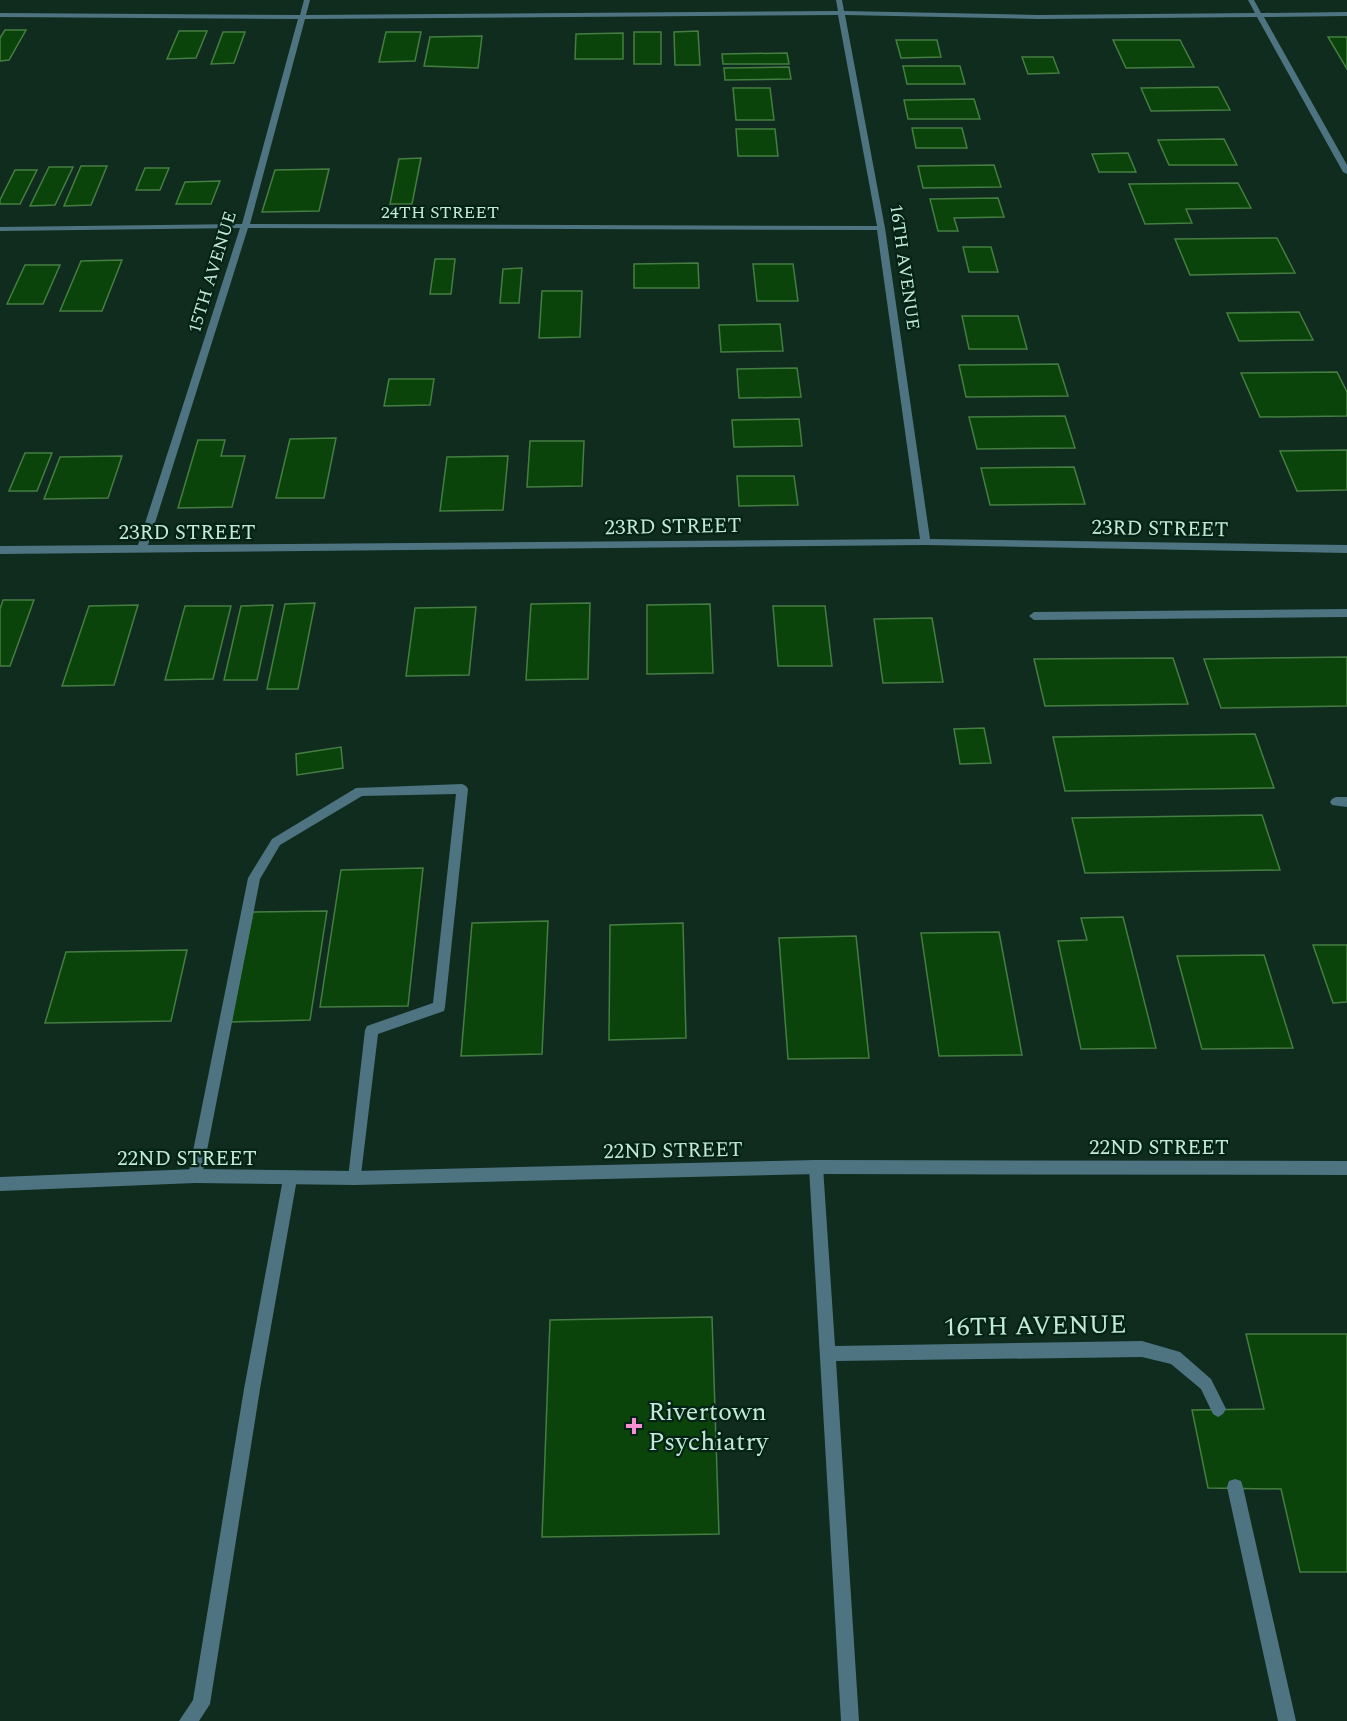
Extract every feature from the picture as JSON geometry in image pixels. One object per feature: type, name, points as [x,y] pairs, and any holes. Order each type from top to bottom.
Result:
[{"type":"street","name":"15TH AVENUE","points":[[141,550],[245,226],[307,0]]},
{"type":"street","name":"16TH AVENUE","points":[[839,0],[881,228],[925,542]]},
{"type":"street","points":[[1251,0],[1347,172]]},
{"type":"street","points":[[0,15],[301,17],[842,14],[1038,17],[1347,14]]},
{"type":"street","name":"24TH STREET","points":[[0,229],[245,226],[881,228]]},
{"type":"street","name":"23RD STREET","points":[[0,550],[925,542],[1347,549]]},
{"type":"street","points":[[1034,616],[1347,613]]},
{"type":"street","points":[[195,1176],[254,878],[276,842],[360,791],[462,789],[439,1006],[372,1030],[355,1178]]},
{"type":"street","points":[[816,1167],[850,1721]]},
{"type":"street","name":"22ND STREET","points":[[0,1184],[195,1176],[290,1179],[816,1167],[1347,1168]]},
{"type":"street","points":[[188,1721],[201,1704],[252,1389],[290,1179]]},
{"type":"street","name":"16TH AVENUE","points":[[827,1354],[1142,1349],[1175,1358],[1206,1384],[1218,1409]]},
{"type":"street","points":[[1235,1487],[1287,1721]]},
{"type":"building","points":[[5,30],[26,30],[9,60],[0,61],[0,38]]},
{"type":"building","points":[[179,31],[207,31],[196,58],[167,59]]},
{"type":"building","points":[[698,31],[700,65],[675,65],[674,32]]},
{"type":"building","points":[[223,32],[245,32],[234,63],[211,64]]},
{"type":"building","points":[[386,32],[421,32],[415,61],[379,62]]},
{"type":"building","points":[[634,32],[661,32],[661,64],[634,64]]},
{"type":"building","points":[[623,33],[623,59],[575,59],[576,34]]},
{"type":"building","points":[[482,36],[478,68],[424,66],[430,37]]},
{"type":"building","points":[[1328,37],[1347,37],[1347,69]]},
{"type":"building","points":[[896,40],[937,40],[941,57],[901,58]]},
{"type":"building","points":[[1113,40],[1180,40],[1194,67],[1126,68]]},
{"type":"building","points":[[787,53],[789,64],[723,64],[722,54]]},
{"type":"building","points":[[1022,57],[1053,57],[1059,73],[1028,74]]},
{"type":"building","points":[[903,66],[960,66],[965,84],[907,84]]},
{"type":"building","points":[[789,67],[791,79],[725,80],[724,68]]},
{"type":"building","points":[[1218,87],[1230,110],[1151,111],[1141,88]]},
{"type":"building","points":[[733,88],[770,88],[774,120],[736,120]]},
{"type":"building","points":[[974,99],[980,119],[908,119],[904,100]]},
{"type":"building","points":[[912,128],[962,128],[967,148],[916,148]]},
{"type":"building","points":[[736,129],[775,129],[778,156],[738,156]]},
{"type":"building","points":[[1224,139],[1237,165],[1169,165],[1158,140]]},
{"type":"building","points":[[1128,153],[1136,172],[1099,172],[1092,154]]},
{"type":"building","points":[[421,158],[412,204],[390,204],[399,159]]},
{"type":"building","points":[[994,165],[1001,187],[923,188],[918,166]]},
{"type":"building","points":[[81,166],[107,166],[91,205],[64,206]]},
{"type":"building","points":[[49,167],[73,167],[55,205],[30,206]]},
{"type":"building","points":[[145,168],[169,168],[160,190],[136,190]]},
{"type":"building","points":[[329,169],[319,211],[262,212],[275,170]]},
{"type":"building","points":[[15,170],[37,170],[20,204],[0,204],[0,200]]},
{"type":"building","points":[[220,181],[211,204],[176,204],[185,182]]},
{"type":"building","points":[[1238,183],[1251,208],[1186,209],[1192,223],[1145,224],[1129,184]]},
{"type":"building","points":[[998,198],[1004,217],[954,218],[958,231],[938,231],[930,199]]},
{"type":"building","points":[[1277,238],[1295,273],[1190,275],[1175,239]]},
{"type":"building","points":[[963,247],[991,247],[998,272],[969,272]]},
{"type":"building","points":[[435,259],[455,259],[451,294],[430,294]]},
{"type":"building","points":[[122,260],[102,311],[60,311],[81,261]]},
{"type":"building","points":[[698,263],[699,288],[634,288],[634,264]]},
{"type":"building","points":[[753,264],[793,264],[798,301],[757,301]]},
{"type":"building","points":[[25,265],[60,265],[43,304],[7,304]]},
{"type":"building","points":[[522,268],[519,303],[500,303],[503,269]]},
{"type":"building","points":[[542,291],[582,291],[580,337],[539,338]]},
{"type":"building","points":[[1299,312],[1313,340],[1239,341],[1227,313]]},
{"type":"building","points":[[962,316],[1018,316],[1027,349],[969,349]]},
{"type":"building","points":[[780,324],[783,351],[721,352],[719,325]]},
{"type":"building","points":[[1058,364],[1068,396],[966,397],[959,365]]},
{"type":"building","points":[[797,368],[801,397],[739,398],[737,369]]},
{"type":"building","points":[[1337,372],[1347,392],[1347,416],[1260,417],[1241,373]]},
{"type":"building","points":[[389,379],[434,379],[430,405],[384,406]]},
{"type":"building","points":[[1065,416],[1075,448],[977,449],[969,417]]},
{"type":"building","points":[[799,419],[802,446],[734,447],[732,420]]},
{"type":"building","points":[[336,438],[324,498],[276,498],[290,439]]},
{"type":"building","points":[[198,440],[225,440],[221,456],[245,456],[232,507],[178,508]]},
{"type":"building","points":[[530,441],[584,441],[582,486],[527,487]]},
{"type":"building","points":[[1347,450],[1347,490],[1297,491],[1280,451]]},
{"type":"building","points":[[25,453],[52,453],[37,491],[9,491]]},
{"type":"building","points":[[122,456],[108,498],[44,499],[60,457]]},
{"type":"building","points":[[508,456],[503,510],[440,511],[447,457]]},
{"type":"building","points":[[1074,467],[1085,504],[990,505],[981,468]]},
{"type":"building","points":[[737,476],[794,476],[798,505],[739,506]]},
{"type":"building","points":[[3,600],[34,600],[10,666],[0,666],[0,609]]},
{"type":"building","points":[[315,603],[298,689],[267,689],[285,604]]},
{"type":"building","points":[[590,603],[588,679],[526,680],[531,604]]},
{"type":"building","points":[[710,604],[713,673],[647,674],[647,605]]},
{"type":"building","points":[[138,605],[114,685],[62,686],[89,606]]},
{"type":"building","points":[[273,605],[257,680],[224,680],[241,606]]},
{"type":"building","points":[[185,606],[231,606],[213,679],[165,680]]},
{"type":"building","points":[[773,606],[825,606],[832,666],[778,666]]},
{"type":"building","points":[[476,607],[469,675],[406,676],[415,608]]},
{"type":"building","points":[[932,618],[943,682],[883,683],[874,619]]},
{"type":"building","points":[[1347,657],[1347,706],[1221,708],[1204,659]]},
{"type":"building","points":[[1173,658],[1188,704],[1045,706],[1034,659]]},
{"type":"building","points":[[984,728],[991,763],[960,764],[954,729]]},
{"type":"building","points":[[1255,734],[1274,788],[1065,791],[1053,737]]},
{"type":"building","points":[[341,747],[343,768],[297,775],[296,754]]},
{"type":"building","points":[[1262,815],[1280,870],[1085,873],[1072,818]]},
{"type":"building","points":[[423,868],[408,1006],[320,1007],[341,870]]},
{"type":"building","points":[[327,911],[310,1020],[231,1022],[253,912]]},
{"type":"building","points":[[1123,917],[1156,1048],[1081,1049],[1058,941],[1087,940],[1081,918]]},
{"type":"building","points":[[548,921],[542,1054],[461,1056],[472,923]]},
{"type":"building","points":[[683,923],[686,1038],[609,1040],[610,925]]},
{"type":"building","points":[[999,932],[1022,1055],[939,1056],[921,933]]},
{"type":"building","points":[[856,936],[869,1058],[788,1059],[779,938]]},
{"type":"building","points":[[1313,945],[1347,945],[1347,1002],[1333,1003]]},
{"type":"building","points":[[187,950],[171,1021],[45,1023],[66,952]]},
{"type":"building","points":[[1264,955],[1293,1048],[1202,1049],[1177,956]]},
{"type":"building","points":[[712,1317],[719,1534],[542,1537],[550,1320]]},
{"type":"building","points":[[1246,1334],[1347,1334],[1347,1572],[1300,1572],[1281,1489],[1208,1488],[1192,1410],[1264,1409]]},
{"type":"place","name":"Rivertown Psychiatry","points":[[634,1426]]}]
